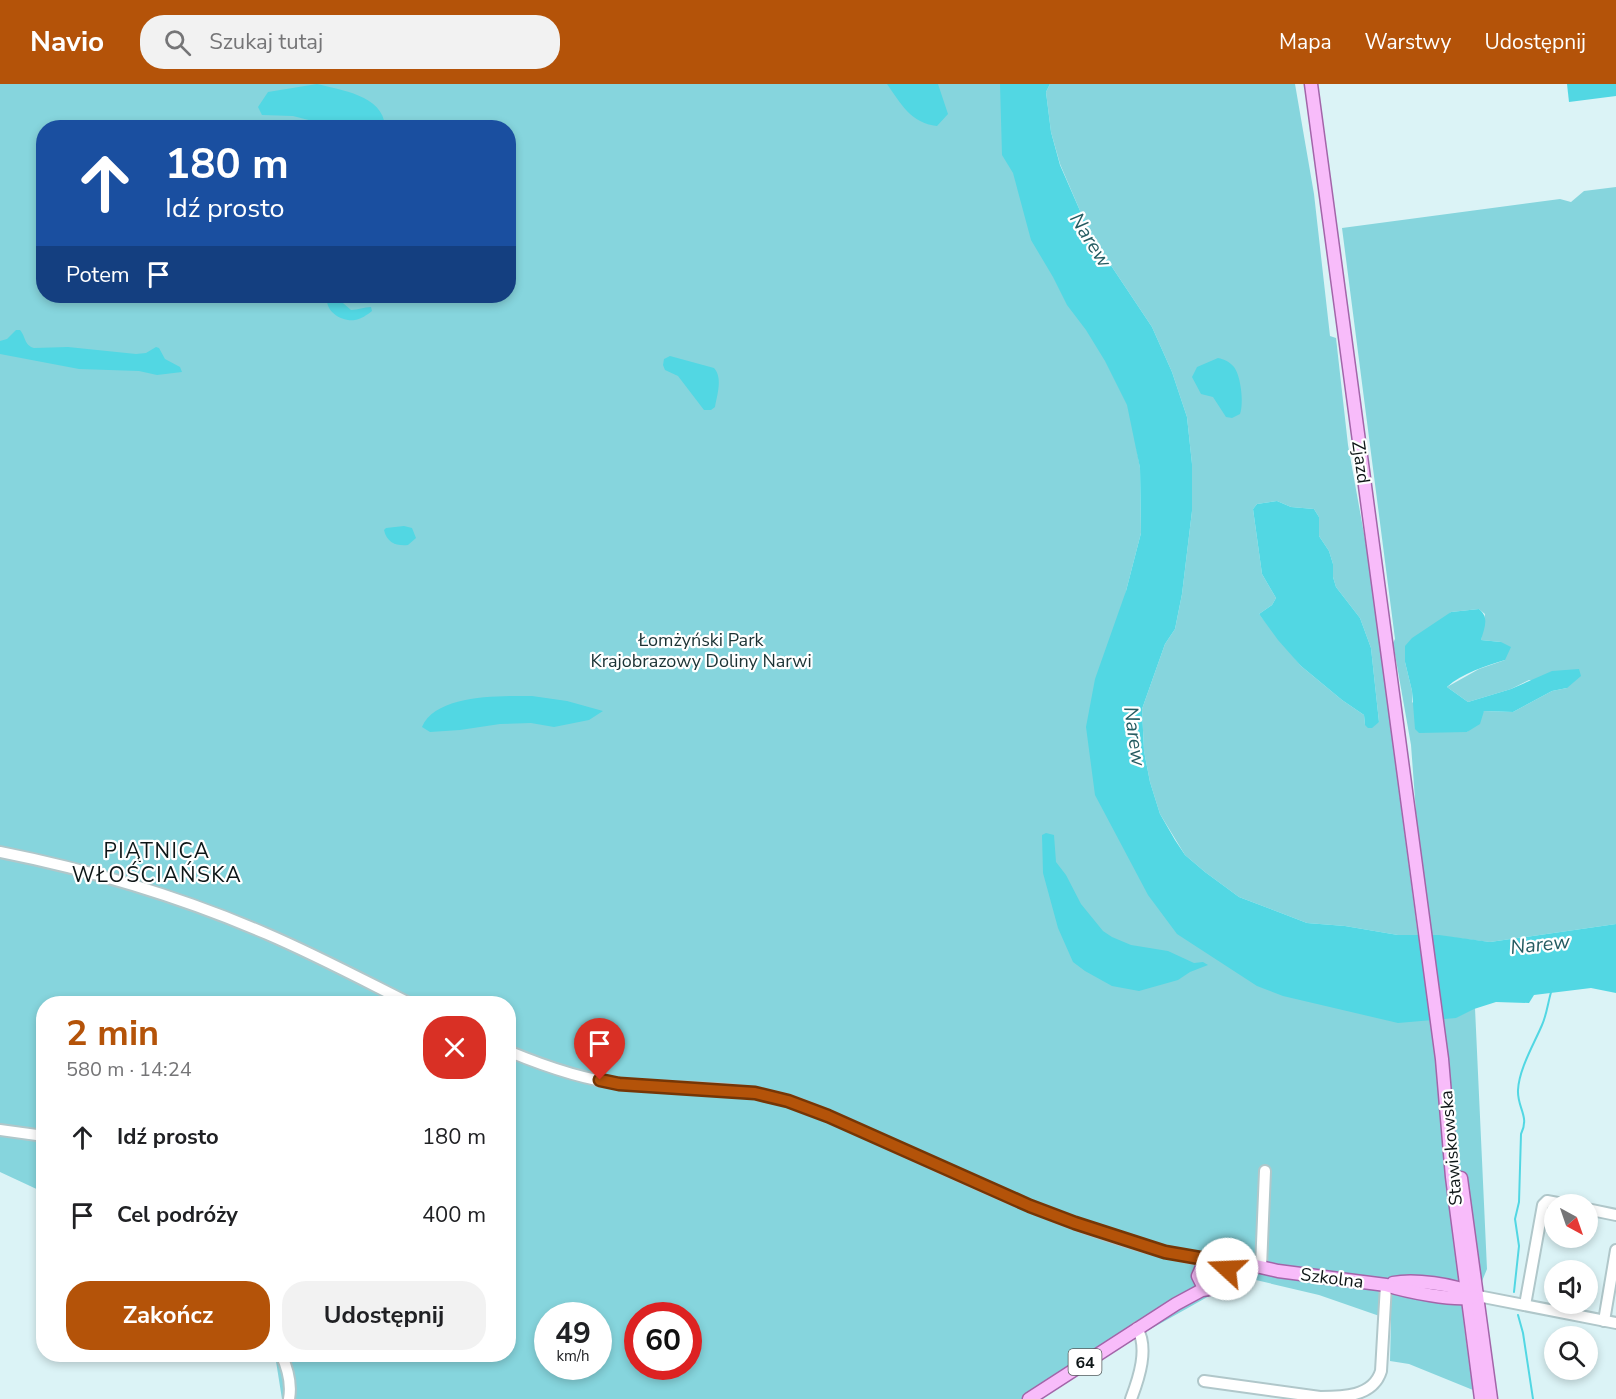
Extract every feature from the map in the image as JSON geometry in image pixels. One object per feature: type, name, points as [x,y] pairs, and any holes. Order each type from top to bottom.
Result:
[{"type":"main road","name":"Zjazd","points":[[1311,84],[1444,1077]]},
{"type":"main road","name":"Stawiskowska","points":[[1444,1077],[1452,1177],[1463,1260],[1491,1399]]},
{"type":"main road","name":"Stawiskowska","points":[[1444,1077],[1449,1094],[1481,1399]]},
{"type":"main road","points":[[1447,1286],[1457,1275],[1463,1260]]},
{"type":"main road","name":"64","points":[[1029,1399],[1191,1289],[1202,1280],[1209,1261],[1217,1261],[1226,1271],[1220,1287],[1202,1280]]},
{"type":"main road","name":"Szkolna","points":[[1226,1271],[1261,1267],[1386,1285]]},
{"type":"main road","name":"Szkolna","points":[[1226,1271],[1239,1273],[1278,1271]]},
{"type":"main road","name":"64","points":[[1386,1285],[1402,1282],[1447,1286],[1471,1295]]},
{"type":"main road","name":"64","points":[[1386,1285],[1400,1290],[1471,1295]]},
{"type":"street","points":[[0,852],[78,869],[205,909],[268,935],[394,996]]},
{"type":"street","points":[[516,1054],[563,1072],[619,1084],[755,1093],[788,1101],[837,1120],[1030,1206],[1183,1259],[1202,1280]]},
{"type":"street","points":[[0,1130],[36,1135]]},
{"type":"street","points":[[1261,1267],[1265,1171]]},
{"type":"street","points":[[1524,1305],[1544,1203]]},
{"type":"street","points":[[1598,1211],[1616,1215]]},
{"type":"street","points":[[1604,1321],[1616,1250]]},
{"type":"street","points":[[1165,1252],[1209,1261]]},
{"type":"street","points":[[1204,1381],[1320,1397],[1351,1397],[1369,1388],[1379,1377],[1383,1349],[1386,1285]]},
{"type":"street","points":[[1471,1295],[1616,1323]]},
{"type":"street","points":[[1131,1399],[1142,1351],[1139,1326]]},
{"type":"street","points":[[284,1362],[290,1381],[289,1399]]},
{"type":"green space","name":"Łomżyński Park Krajobrazowy Doliny Narwi","points":[[0,84],[1014,84],[1120,352],[1140,468],[1141,533],[1126,591],[1111,758],[1224,937],[1475,1008],[1487,1269],[1464,1325],[1473,1390],[1409,1364],[1390,1361],[1391,1320],[1319,1295],[1243,1277],[1026,1399],[282,1399],[276,1362],[516,1362],[516,996],[36,996],[36,1189],[0,1172]]},
{"type":"green space","points":[[1050,84],[1295,84],[1314,194],[1330,336],[1336,338],[1348,445],[1368,556],[1418,935],[1398,935],[1345,926],[1307,923],[1239,897],[1185,855],[1160,814],[1150,782],[1144,751],[1142,709],[1165,644],[1175,629],[1182,594],[1192,511],[1192,464],[1187,417],[1172,372],[1152,327],[1106,258],[1081,213],[1060,164],[1051,132],[1046,92]],"holes":[[[1277,501],[1291,507],[1314,509],[1319,517],[1319,536],[1329,551],[1336,587],[1360,618],[1371,648],[1379,722],[1365,725],[1364,715],[1301,666],[1259,614],[1272,605],[1276,598],[1262,574],[1253,509],[1257,504]]]},
{"type":"green space","points":[[1616,187],[1616,924],[1490,942],[1431,935],[1418,839],[1411,745],[1393,643],[1395,639],[1342,228],[1560,199],[1571,202],[1584,191]],"holes":[[[1479,609],[1485,614],[1481,640],[1501,642],[1505,660],[1479,669],[1447,687],[1468,702],[1511,689],[1529,680],[1567,688],[1552,691],[1513,712],[1484,711],[1467,732],[1446,732],[1412,702],[1412,691],[1405,662],[1451,612]]]},
{"type":"water","points":[[317,84],[348,92],[369,101],[377,107],[383,120],[309,120],[293,116],[262,115],[258,107],[268,92]]},
{"type":"water","points":[[887,84],[938,84],[948,114],[937,126],[920,121],[907,111]]},
{"type":"water","name":"Narew","points":[[1000,84],[1050,84],[1046,92],[1051,132],[1060,165],[1081,213],[1106,258],[1152,327],[1172,372],[1187,417],[1192,464],[1192,511],[1182,594],[1175,629],[1165,644],[1142,709],[1144,751],[1150,782],[1160,814],[1185,855],[1239,897],[1307,923],[1345,926],[1398,935],[1439,935],[1490,942],[1616,924],[1616,993],[1591,988],[1534,995],[1529,1003],[1496,1002],[1456,1018],[1398,1023],[1283,996],[1257,986],[1177,934],[1148,895],[1095,795],[1086,727],[1095,679],[1126,591],[1141,533],[1140,468],[1127,405],[1105,361],[1067,305],[1031,240],[1013,173],[1002,155]]},
{"type":"water","points":[[1567,84],[1616,84],[1616,96],[1569,102]]},
{"type":"water","points":[[343,303],[351,310],[371,307],[372,311],[364,317],[350,320],[340,318],[327,304]]},
{"type":"water","points":[[16,330],[20,330],[27,343],[34,348],[68,347],[136,354],[146,353],[156,347],[165,359],[180,367],[182,372],[157,375],[139,371],[79,369],[0,354],[0,341],[7,339]]},
{"type":"water","points":[[670,356],[714,368],[719,382],[715,407],[711,410],[704,410],[678,376],[665,370],[664,359]]},
{"type":"water","points":[[1218,358],[1234,367],[1240,383],[1242,397],[1240,414],[1232,418],[1226,417],[1213,397],[1201,394],[1192,377],[1197,367]]},
{"type":"water","points":[[1277,501],[1291,507],[1314,509],[1319,517],[1319,536],[1329,551],[1336,587],[1360,618],[1371,648],[1379,722],[1372,728],[1365,725],[1364,715],[1301,666],[1259,614],[1272,605],[1276,598],[1262,574],[1253,509],[1257,504]]},
{"type":"water","points":[[404,526],[412,528],[416,538],[408,545],[396,544],[387,538],[384,530],[386,528]]},
{"type":"water","points":[[1479,609],[1485,620],[1481,640],[1501,642],[1511,647],[1505,660],[1482,667],[1447,687],[1468,702],[1511,689],[1552,671],[1579,669],[1581,676],[1567,688],[1552,691],[1513,712],[1484,711],[1480,724],[1467,732],[1419,733],[1415,729],[1412,691],[1405,662],[1405,646],[1412,638],[1451,612]]},
{"type":"water","points":[[532,696],[567,701],[603,711],[589,720],[554,727],[531,723],[500,724],[430,732],[422,727],[429,716],[455,703],[487,697]]},
{"type":"water","points":[[1046,833],[1054,835],[1056,862],[1066,875],[1081,904],[1103,931],[1131,945],[1168,951],[1194,963],[1203,962],[1208,965],[1178,980],[1139,991],[1112,986],[1073,962],[1058,928],[1043,873],[1042,835]]},
{"type":"waterway","points":[[1514,1292],[1519,1246],[1515,1219],[1519,1202],[1521,1134],[1524,1122],[1518,1096],[1519,1082],[1524,1065],[1544,1021],[1552,989]]},
{"type":"waterway","points":[[1518,1315],[1533,1399]]},
{"type":"district","name":"PIĄTNICA WŁOŚCIAŃSKA","points":[[157,863]]},
{"type":"route","points":[[600,1080],[619,1084],[755,1093],[788,1101],[828,1116],[1030,1206],[1165,1252],[1217,1261],[1227,1269]]}]
